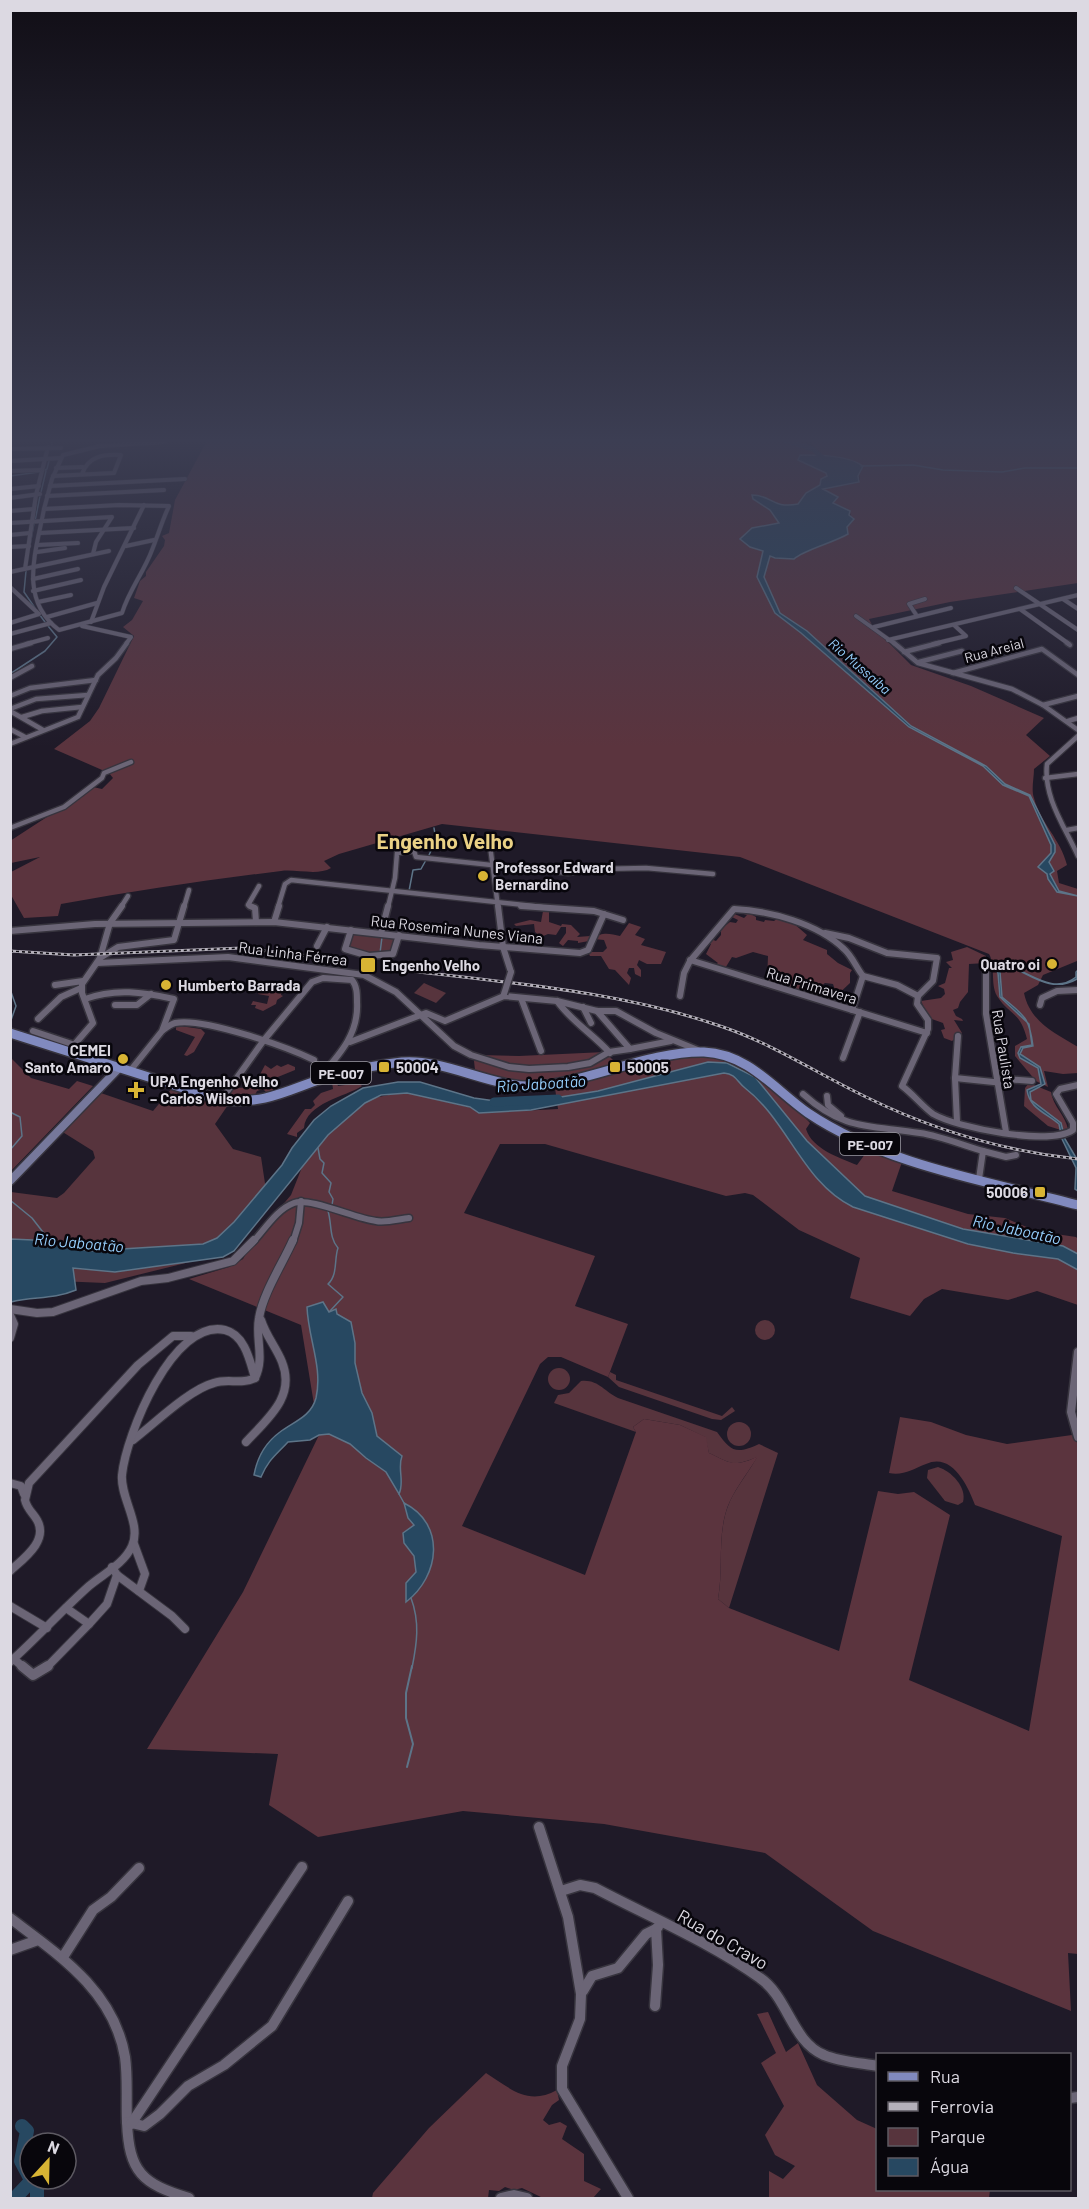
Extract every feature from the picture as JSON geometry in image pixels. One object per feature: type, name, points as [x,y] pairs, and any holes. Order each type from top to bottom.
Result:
[{"type":"main road","name":"PE-007","points":[[10,1033],[71,1048],[119,1068],[221,1100],[241,1102],[268,1099],[317,1079],[404,1062],[444,1067],[501,1083],[540,1086],[680,1054],[720,1053],[740,1060],[762,1074],[804,1110],[827,1125],[920,1163],[1078,1205]]},
{"type":"main road","points":[[10,1181],[119,1068]]},
{"type":"street","points":[[25,568],[29,540]]},
{"type":"street","points":[[39,540],[33,591],[51,623],[59,630],[80,626],[123,612],[128,594],[154,540]]},
{"type":"street","points":[[93,554],[98,540]]},
{"type":"street","points":[[91,622],[97,603],[129,540]]},
{"type":"street","points":[[126,546],[154,540]]},
{"type":"street","points":[[38,545],[78,543]]},
{"type":"street","points":[[10,547],[28,546]]},
{"type":"street","points":[[37,552],[64,548]]},
{"type":"street","points":[[10,572],[109,551]]},
{"type":"street","points":[[33,579],[78,569]]},
{"type":"street","points":[[33,591],[81,580]]},
{"type":"street","points":[[10,587],[39,614],[10,623]]},
{"type":"street","points":[[1016,588],[1078,630]]},
{"type":"street","points":[[38,602],[71,595]]},
{"type":"street","points":[[888,640],[1078,595]]},
{"type":"street","points":[[917,616],[909,604],[925,599]]},
{"type":"street","points":[[1063,599],[1078,609]]},
{"type":"street","points":[[47,617],[97,603]]},
{"type":"street","points":[[874,627],[951,608]]},
{"type":"street","points":[[1020,609],[1070,645]]},
{"type":"street","points":[[856,616],[874,627],[918,663],[1012,689],[1043,705],[1078,730]]},
{"type":"street","points":[[10,634],[51,623]]},
{"type":"street","points":[[904,652],[965,637],[965,634],[954,625]]},
{"type":"street","points":[[10,744],[78,717],[98,675],[116,658],[131,636],[80,626]]},
{"type":"street","points":[[10,649],[48,638]]},
{"type":"street","name":"Rua Areial","points":[[952,673],[1042,648],[1078,675]]},
{"type":"street","points":[[918,663],[962,651]]},
{"type":"street","points":[[10,678],[32,666]]},
{"type":"street","points":[[10,696],[30,688],[96,680]]},
{"type":"street","points":[[10,710],[40,698],[88,695]]},
{"type":"street","points":[[1043,705],[1078,696]]},
{"type":"street","points":[[22,717],[42,711],[82,707]]},
{"type":"street","points":[[10,710],[43,730]]},
{"type":"street","points":[[1068,721],[1078,718]]},
{"type":"street","points":[[10,729],[25,737]]},
{"type":"street","points":[[1078,736],[1047,764],[1045,778],[1048,790],[1078,856]]},
{"type":"street","points":[[10,828],[64,807],[102,778],[104,772],[131,762]]},
{"type":"street","points":[[1045,778],[1078,774]]},
{"type":"street","points":[[1066,830],[1078,828]]},
{"type":"street","points":[[489,838],[502,947],[511,972],[504,995]]},
{"type":"street","points":[[381,933],[393,891],[396,853],[415,851],[416,857],[427,859],[574,874],[600,869],[646,868],[713,874]]},
{"type":"street","points":[[274,922],[287,880],[604,914],[623,920]]},
{"type":"street","points":[[256,922],[255,908],[248,905],[259,886]]},
{"type":"street","points":[[33,1031],[71,1048],[89,1029],[94,1020],[81,988],[83,981],[100,958],[108,950],[121,944],[172,941],[189,890]]},
{"type":"street","points":[[100,958],[110,923],[128,896]]},
{"type":"street","points":[[680,996],[684,973],[690,960],[731,910],[736,908],[797,922],[824,933],[849,938],[884,952],[934,957],[938,960],[933,981],[918,996],[917,1004],[928,1020],[927,1033],[902,1086],[936,1115],[957,1122],[1006,1132],[1062,1134],[1071,1132],[1074,1127],[1056,1094],[1060,1089],[1078,1085]]},
{"type":"street","name":"Rua Rosemira Nunes Viana","points":[[10,931],[110,923],[274,922],[502,947],[585,953],[604,914]]},
{"type":"street","points":[[317,946],[327,927]]},
{"type":"street","points":[[351,930],[345,949],[374,955],[393,954],[399,935]]},
{"type":"street","points":[[824,933],[843,947],[863,976],[897,985],[918,996]]},
{"type":"street","name":"Rua Linha Férrea","points":[[100,958],[228,957],[349,972],[383,982],[408,1000],[454,1046],[476,1058],[504,1065],[533,1069],[563,1068],[593,1062],[610,1053],[674,1041]]},
{"type":"street","name":"Rua Primavera","points":[[690,960],[927,1033]]},
{"type":"street","name":"Rua Paulista","points":[[986,969],[986,1007],[1006,1132]]},
{"type":"street","points":[[347,979],[349,972]]},
{"type":"street","points":[[852,1010],[863,976]]},
{"type":"street","points":[[221,1100],[264,1040],[314,980],[323,978],[354,981],[358,1012],[350,1042],[317,1079]]},
{"type":"street","points":[[55,985],[83,981]]},
{"type":"street","points":[[38,1019],[61,997],[81,988]]},
{"type":"street","points":[[1040,1005],[1042,998],[1057,991],[1078,990]]},
{"type":"street","points":[[85,999],[106,991],[151,994],[174,999],[162,1030],[130,1071]]},
{"type":"street","points":[[140,1011],[142,1004],[151,994]]},
{"type":"street","points":[[350,1042],[422,1014],[430,1013],[443,1022],[504,995],[556,1001],[597,1011],[617,1011],[649,1030],[702,1052]]},
{"type":"street","points":[[520,998],[541,1051]]},
{"type":"street","points":[[556,1001],[573,1023],[596,1037],[610,1053]]},
{"type":"street","points":[[115,1005],[127,1007],[142,1004]]},
{"type":"street","points":[[583,1007],[591,1023]]},
{"type":"street","points":[[597,1011],[630,1049]]},
{"type":"street","points":[[843,1058],[860,1012]]},
{"type":"street","points":[[162,1030],[172,1024],[180,1023],[264,1040],[292,1049],[314,1060]]},
{"type":"street","points":[[957,1122],[955,1078],[958,1036]]},
{"type":"street","points":[[955,1078],[997,1083],[1003,1083],[1008,1079],[1032,1081]]},
{"type":"street","points":[[803,1094],[822,1111],[866,1127],[921,1133],[1006,1157],[1016,1155]]},
{"type":"street","points":[[827,1096],[827,1104],[837,1113],[866,1127]]},
{"type":"street","points":[[979,1179],[983,1151]]},
{"type":"street","points":[[132,1440],[198,1390],[212,1383],[222,1381],[244,1383],[255,1378],[261,1366],[259,1314],[298,1231],[304,1211],[302,1201]]},
{"type":"street","points":[[10,1309],[37,1313],[53,1312],[141,1281],[221,1266],[242,1254],[279,1213],[295,1202],[316,1203],[350,1216],[379,1222],[409,1218]]},
{"type":"street","points":[[246,1442],[277,1410],[286,1391],[287,1382],[281,1361],[267,1337],[259,1314]]},
{"type":"street","points":[[10,1315],[14,1324],[10,1338]]},
{"type":"street","points":[[24,1494],[35,1476],[138,1365],[173,1336],[191,1336],[212,1328],[231,1331],[243,1344],[255,1378]]},
{"type":"street","points":[[139,1591],[146,1577],[134,1544],[134,1532],[122,1478],[132,1440],[148,1400],[174,1352],[191,1336]]},
{"type":"street","points":[[1078,1352],[1071,1412],[1078,1437]]},
{"type":"street","points":[[10,1483],[21,1486],[26,1508],[36,1520],[40,1534],[35,1545],[10,1571]]},
{"type":"street","points":[[115,1571],[107,1604],[39,1674],[30,1673],[12,1660],[66,1608],[115,1571],[134,1544]]},
{"type":"street","points":[[115,1571],[185,1629]]},
{"type":"street","points":[[10,1606],[47,1628]]},
{"type":"street","points":[[66,1608],[89,1624]]},
{"type":"street","points":[[539,1827],[561,1891],[574,1945],[581,1994],[580,2019],[562,2066],[562,2089],[628,2199]]},
{"type":"street","points":[[129,2123],[302,1867]]},
{"type":"street","points":[[63,1957],[93,1910],[111,1897],[139,1868]]},
{"type":"street","name":"Rua do Cravo","points":[[561,1891],[586,1885],[621,1900],[660,1926],[734,1961],[763,1980],[777,1994],[803,2038],[823,2055],[876,2066]]},
{"type":"street","points":[[129,2123],[144,2126],[150,2123],[188,2086],[224,2065],[272,2026],[348,1901]]},
{"type":"street","points":[[10,1918],[63,1957],[92,1989],[120,2035],[127,2076],[129,2154],[134,2169],[144,2181],[156,2188],[189,2199]]},
{"type":"street","points":[[581,1994],[592,1976],[618,1968],[646,1934],[660,1926]]},
{"type":"street","points":[[655,2007],[660,1926]]},
{"type":"street","points":[[10,1950],[38,1940]]},
{"type":"street","points":[[501,2199],[514,2195],[527,2199]]},
{"type":"green space","points":[[353,932],[398,937],[389,955],[347,950]]},
{"type":"green space","points":[[424,983],[446,993],[436,1003],[414,993]]},
{"type":"green space","points":[[173,1087],[228,1105],[215,1124],[233,1149],[261,1157],[268,1203],[202,1259],[105,1283],[11,1279],[11,1192],[57,1198],[95,1158],[93,1151],[61,1131],[98,1092],[153,1111]]},
{"type":"green space","points":[[761,1320],[769,1320],[775,1326],[775,1334],[769,1340],[761,1340],[755,1334],[755,1326]]},
{"type":"green space","points":[[555,1368],[563,1368],[570,1375],[570,1383],[563,1390],[555,1390],[548,1383],[548,1375]]},
{"type":"green space","points":[[610,1372],[616,1375],[616,1380],[722,1416],[732,1407],[735,1411],[721,1420],[712,1419],[619,1387],[608,1377]]},
{"type":"green space","points":[[581,1381],[601,1386],[618,1398],[717,1432],[734,1449],[744,1449],[759,1444],[778,1453],[729,1608],[718,1599],[723,1525],[730,1501],[757,1457],[743,1462],[728,1462],[709,1453],[705,1437],[680,1425],[644,1419],[633,1427],[636,1432],[554,1403],[558,1395],[569,1393]]},
{"type":"green space","points":[[739,1422],[744,1423],[750,1429],[750,1439],[744,1445],[739,1446],[734,1445],[728,1439],[727,1434],[728,1429],[734,1423]]},
{"type":"green space","points":[[938,1467],[957,1480],[963,1491],[963,1502],[958,1505],[945,1501],[927,1478],[928,1470]]},
{"type":"shaded area","points":[[165,540],[748,540],[772,558],[794,559],[835,540],[1078,540],[1078,583],[950,602],[869,619],[873,627],[911,665],[971,686],[1044,718],[1026,735],[1050,756],[1034,769],[1033,795],[1067,865],[1057,871],[1059,883],[1078,889],[1077,961],[1043,975],[1038,985],[1024,993],[1032,1012],[1045,1026],[1078,1047],[1078,1073],[1063,1074],[1044,1071],[1048,1087],[1036,1081],[1015,1056],[1015,1046],[1027,1039],[1018,1018],[997,996],[989,954],[740,857],[442,824],[339,854],[324,861],[331,868],[326,870],[281,871],[143,890],[61,904],[58,916],[24,918],[11,895],[11,872],[40,857],[11,863],[10,841],[93,787],[102,789],[113,778],[109,773],[54,749],[90,721],[99,708],[134,636],[123,627],[132,620],[143,601],[134,598],[140,581],[146,576],[146,572],[164,546]]},
{"type":"shaded area","points":[[543,911],[549,911],[549,922],[561,926],[562,924],[571,925],[580,934],[577,937],[590,936],[589,941],[578,943],[578,941],[568,940],[563,946],[559,943],[566,933],[566,927],[561,927],[556,935],[548,934],[541,937],[535,932],[534,924],[516,926],[514,924],[530,920],[541,922]]},
{"type":"shaded area","points":[[734,911],[749,913],[756,917],[756,920],[764,922],[778,918],[792,922],[807,935],[803,940],[827,950],[827,954],[838,963],[852,970],[850,983],[833,999],[835,1002],[819,999],[835,990],[833,984],[825,983],[813,990],[801,989],[799,991],[767,981],[768,956],[753,952],[736,958],[732,957],[724,970],[714,966],[718,963],[706,954],[711,944],[707,942],[708,938],[716,941],[721,935],[721,929],[730,922],[736,923],[738,920],[728,915],[732,913],[744,918],[747,915]]},
{"type":"shaded area","points":[[629,923],[641,927],[635,935],[645,939],[641,945],[666,952],[661,964],[647,964],[639,960],[637,965],[641,970],[641,977],[635,974],[634,968],[629,968],[627,973],[631,978],[629,985],[615,970],[609,969],[601,956],[590,956],[589,954],[590,952],[603,952],[607,948],[604,940],[594,939],[597,936],[606,934],[620,936]]},
{"type":"shaded area","points":[[967,947],[986,956],[986,963],[969,964],[968,992],[958,1008],[953,1010],[956,1016],[963,1021],[954,1020],[962,1033],[952,1041],[944,1038],[941,1030],[945,1029],[943,1023],[929,1018],[921,1001],[941,998],[945,994],[944,989],[938,986],[945,983],[949,968],[952,968],[946,962],[953,960],[951,952]]},
{"type":"shaded area","points":[[272,986],[276,986],[275,991],[282,991],[283,996],[277,1000],[276,1004],[263,1011],[255,1008],[256,1005],[251,1005],[253,1001],[267,1004],[269,996],[258,994],[261,989],[269,990]]},
{"type":"shaded area","points":[[176,1027],[201,1029],[205,1033],[194,1052],[187,1056],[184,1055],[195,1037],[176,1030]]},
{"type":"shaded area","points":[[605,1052],[616,1063],[598,1071],[534,1082],[512,1081],[475,1070],[474,1061],[479,1055],[519,1056]]},
{"type":"shaded area","points":[[706,1053],[739,1061],[792,1104],[810,1123],[806,1129],[809,1136],[827,1152],[857,1165],[871,1146],[903,1159],[892,1191],[968,1214],[1005,1218],[1036,1231],[1076,1237],[1078,1239],[1078,1305],[1037,1291],[1008,1300],[942,1289],[924,1299],[910,1316],[850,1298],[860,1258],[799,1230],[753,1195],[745,1193],[726,1196],[545,1144],[500,1144],[464,1213],[595,1256],[575,1306],[628,1324],[608,1377],[561,1357],[548,1357],[540,1364],[462,1526],[585,1575],[636,1432],[633,1427],[644,1419],[680,1425],[706,1437],[709,1453],[722,1459],[738,1463],[758,1456],[733,1495],[726,1513],[723,1524],[718,1599],[729,1608],[839,1651],[878,1491],[898,1494],[914,1492],[950,1515],[909,1680],[1029,1731],[1062,1536],[975,1505],[958,1473],[944,1463],[935,1462],[903,1473],[889,1473],[900,1417],[931,1422],[966,1435],[1007,1444],[1072,1435],[1078,1443],[1078,1954],[1068,1953],[1071,2011],[873,1931],[765,1853],[604,1824],[463,1811],[318,1837],[269,1805],[278,1754],[147,1749],[243,1592],[319,1435],[301,1325],[189,1279],[229,1267],[243,1259],[254,1239],[291,1195],[312,1142],[363,1100],[404,1092],[472,1108],[520,1111],[558,1109],[555,1088]]},
{"type":"shaded area","points":[[11,1058],[31,1078],[69,1089],[77,1081],[93,1086],[11,1171]]},
{"type":"shaded area","points":[[288,1064],[295,1067],[295,1070],[268,1081],[274,1091],[266,1092],[263,1089],[257,1091],[255,1095],[228,1095],[235,1088],[258,1087],[261,1081],[257,1080],[265,1065],[271,1069],[277,1065],[281,1067]]},
{"type":"shaded area","points":[[336,1081],[338,1086],[359,1083],[362,1086],[327,1102],[312,1112],[306,1119],[304,1128],[297,1133],[297,1137],[287,1134],[305,1109],[311,1109],[315,1105],[313,1101],[321,1093],[333,1089],[332,1082]]},
{"type":"shaded area","points":[[1029,1083],[1051,1092],[1068,1129],[1064,1131],[1048,1126],[1024,1106],[1025,1088]]},
{"type":"shaded area","points":[[768,2012],[786,2052],[798,2043],[817,2085],[857,2120],[876,2129],[876,2191],[990,2191],[989,2198],[764,2198],[769,2197],[769,2171],[783,2179],[795,2166],[775,2155],[765,2135],[784,2106],[761,2063],[776,2053],[757,2014]]},
{"type":"shaded area","points":[[486,2073],[512,2090],[528,2096],[547,2095],[557,2090],[559,2100],[552,2105],[543,2120],[549,2125],[560,2122],[567,2126],[562,2139],[584,2154],[584,2181],[601,2189],[593,2198],[543,2198],[522,2188],[514,2190],[505,2187],[499,2191],[489,2190],[488,2198],[372,2198],[373,2193],[429,2128]]},
{"type":"water","name":"Rio Mussaíba","points":[[741,540],[834,540],[794,559],[770,556],[764,577],[780,613],[807,631],[911,726],[986,766],[1005,784],[1030,795],[1055,845],[1055,852],[1049,862],[1054,871],[1050,874],[1059,891],[1078,896],[1057,892],[1047,874],[1038,867],[1051,853],[1051,845],[1029,796],[1003,785],[983,766],[909,727],[775,613],[757,577],[763,551],[750,547]]},
{"type":"water","points":[[1001,964],[1009,967],[996,968],[1000,972],[1002,997],[1027,1022],[1000,997],[998,973],[994,967]]},
{"type":"water","points":[[1078,970],[1077,979],[1064,984],[1058,984],[1076,977]]},
{"type":"water","points":[[1030,1029],[1033,1046],[1023,1048],[1020,1054],[1040,1067],[1045,1084],[1030,1092],[1031,1100],[1061,1123],[1065,1139],[1078,1161],[1078,1191],[1075,1189],[1076,1168],[1062,1139],[1059,1124],[1039,1110],[1031,1101],[1028,1096],[1027,1090],[1041,1084],[1038,1068],[1020,1058],[1018,1053],[1021,1047],[1032,1045]]},
{"type":"water","points":[[708,1062],[727,1063],[755,1077],[807,1141],[865,1196],[963,1229],[1063,1246],[1078,1254],[1078,1270],[1058,1259],[968,1244],[853,1207],[821,1183],[760,1102],[734,1077],[724,1073],[531,1110],[479,1113],[470,1107],[407,1093],[381,1095],[365,1103],[328,1135],[234,1251],[223,1257],[115,1272],[73,1268],[76,1290],[59,1295],[11,1302],[11,1239],[33,1240],[89,1251],[203,1244],[217,1238],[234,1222],[282,1165],[314,1120],[331,1106],[363,1088],[398,1082],[420,1082],[474,1098],[517,1104],[598,1091]]},
{"type":"water","points":[[323,1302],[329,1312],[336,1309],[337,1314],[351,1322],[355,1343],[355,1363],[362,1393],[372,1413],[377,1436],[402,1456],[399,1494],[386,1472],[350,1444],[329,1434],[319,1435],[310,1440],[288,1442],[269,1462],[261,1477],[254,1475],[257,1463],[270,1441],[306,1414],[314,1405],[318,1375],[307,1307]]},
{"type":"water","points":[[404,1503],[418,1512],[427,1524],[434,1551],[426,1579],[406,1602],[406,1583],[416,1572],[414,1556],[404,1543],[403,1533],[414,1525],[408,1518]]},
{"type":"waterway","points":[[30,545],[31,540]]},
{"type":"waterway","points":[[26,571],[24,592],[35,608]]},
{"type":"waterway","points":[[39,614],[45,622]]},
{"type":"waterway","points":[[10,674],[45,651],[57,637],[48,626]]},
{"type":"waterway","points":[[429,855],[436,840],[434,828]]},
{"type":"waterway","points":[[409,891],[413,870],[421,869],[426,860]]},
{"type":"waterway","points":[[380,953],[382,937]]},
{"type":"waterway","points":[[10,989],[16,1006],[10,1023]]},
{"type":"waterway","name":"Rio Jaboatão","points":[[494,1102],[558,1099]]},
{"type":"waterway","points":[[10,1112],[20,1117],[22,1136],[10,1150]]},
{"type":"waterway","points":[[318,1148],[320,1159],[324,1163],[322,1173],[331,1183],[329,1192],[333,1199],[332,1205]]},
{"type":"waterway","points":[[10,1200],[32,1218],[53,1245]]},
{"type":"waterway","points":[[328,1211],[332,1235],[338,1248],[335,1272],[328,1284],[343,1297],[330,1311]]},
{"type":"waterway","points":[[399,1494],[404,1503]]},
{"type":"waterway","points":[[411,1598],[416,1616],[417,1633],[412,1668]]},
{"type":"waterway","points":[[407,1767],[413,1744],[406,1718],[406,1693],[412,1666]]},
{"type":"waterway","points":[[22,2126],[27,2131]]},
{"type":"waterway","points":[[15,2198],[22,2191]]},
{"type":"waterway","points":[[37,2191],[37,2198]]},
{"type":"railway","points":[[10,951],[74,955],[242,948],[335,959]]},
{"type":"railway","points":[[402,970],[564,990],[645,1005],[684,1015],[742,1034],[891,1109],[943,1129],[996,1145],[1078,1159]]},
{"type":"place","name":"Professor Edward Bernardino","points":[[483,876]]},
{"type":"place","name":"Quatro oi","points":[[1052,964]]},
{"type":"place","name":"Engenho Velho","points":[[368,965]]},
{"type":"place","name":"Humberto Barrada","points":[[166,985]]},
{"type":"place","name":"CEMEI Santo Amaro","points":[[123,1059]]},
{"type":"place","name":"50004","points":[[384,1067]]},
{"type":"place","name":"50005","points":[[615,1067]]},
{"type":"place","name":"UPA Engenho Velho – Carlos Wilson","points":[[136,1090]]},
{"type":"place","name":"50006","points":[[1040,1192]]},
{"type":"district","name":"Engenho Velho","points":[[445,840]]}]
